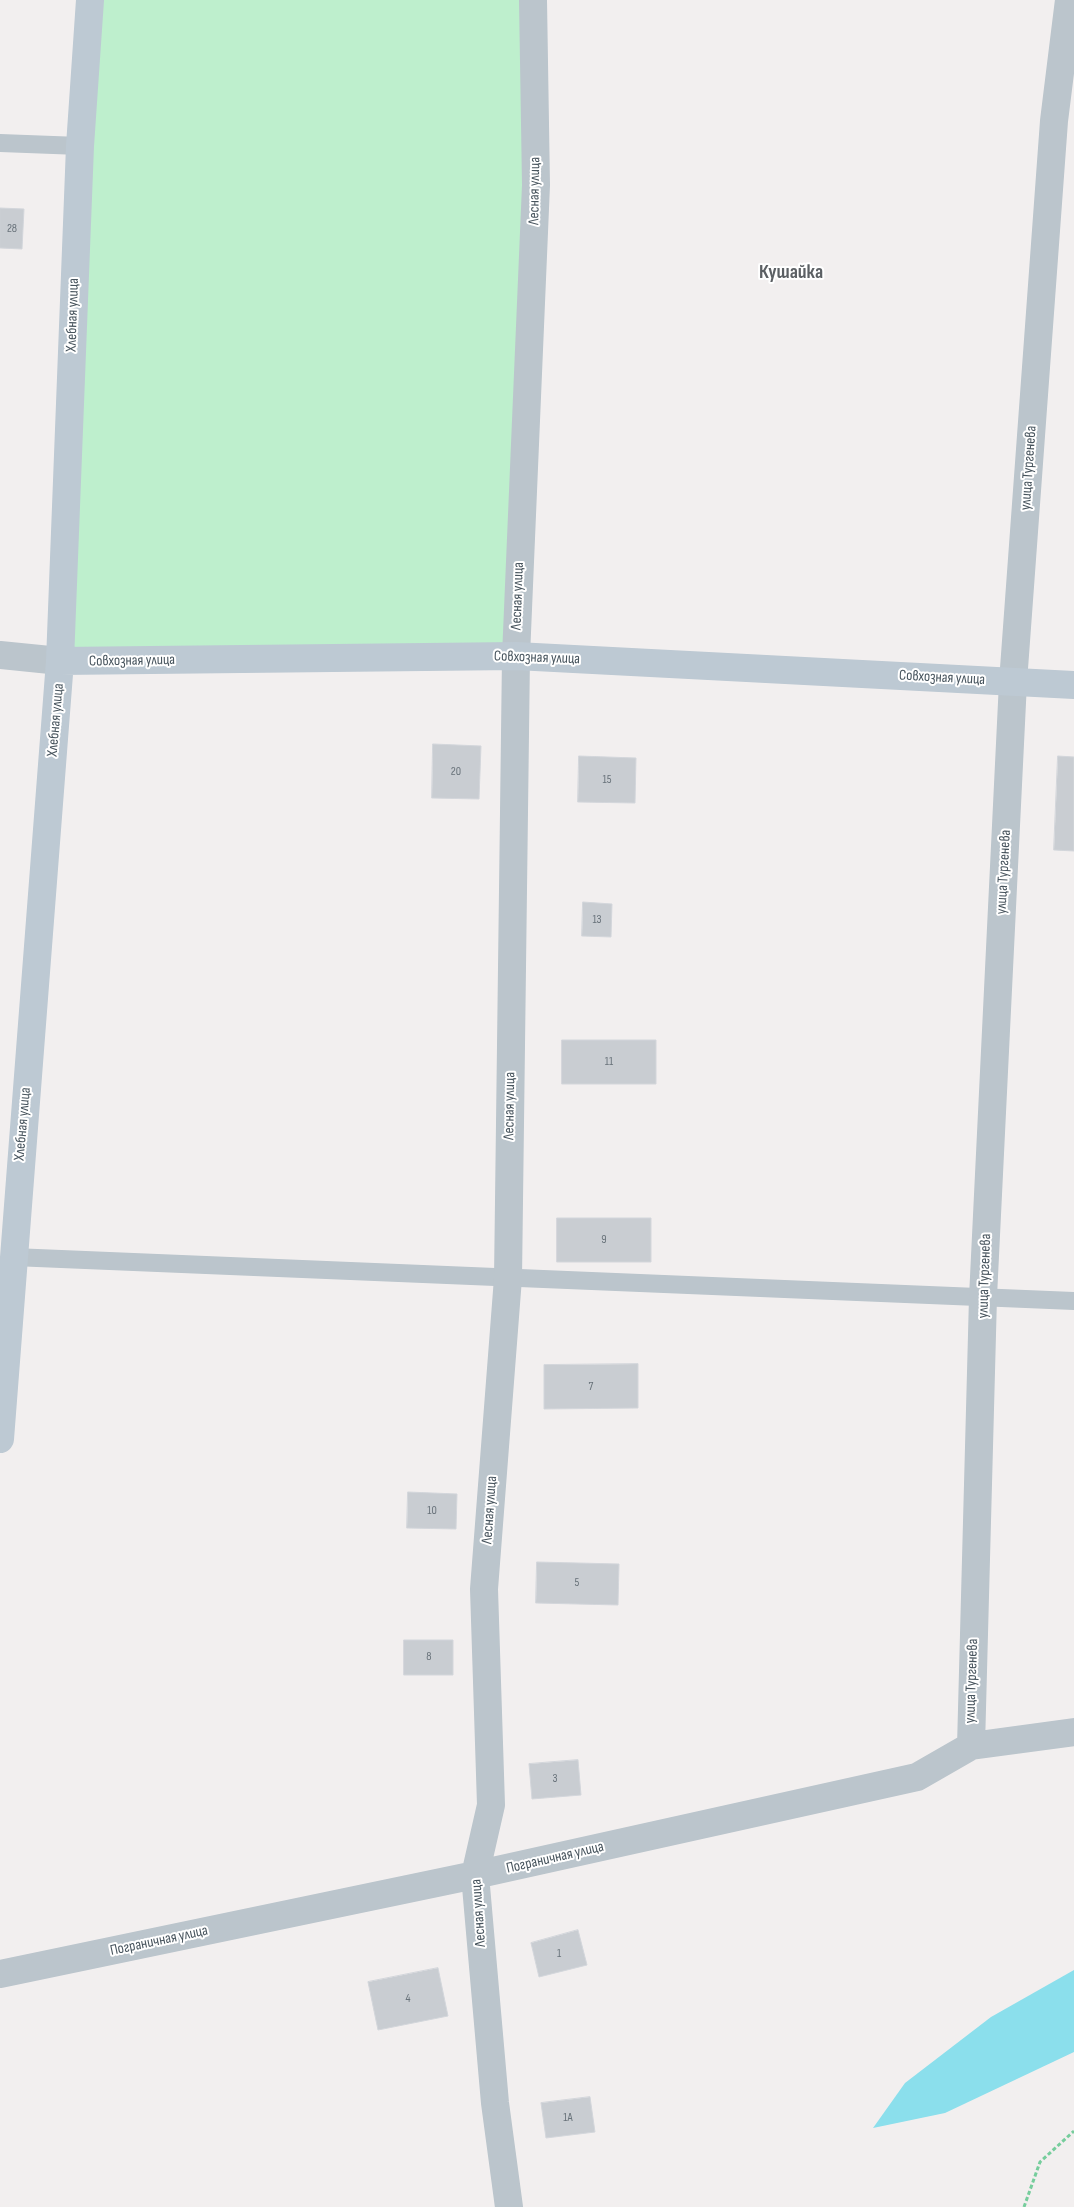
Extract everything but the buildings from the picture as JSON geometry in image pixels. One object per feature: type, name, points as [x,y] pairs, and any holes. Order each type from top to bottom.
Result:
[{"type":"street","name":"Хлебная улица","points":[[0,1439],[60,661],[80,146],[90,0]]},
{"type":"street","name":"Лесная улица","points":[[509,2207],[495,2103],[475,1875],[491,1806],[484,1589],[508,1278],[516,656],[536,185],[533,0]]},
{"type":"street","name":"улица Тургенева","points":[[971,1746],[984,1297],[1013,682],[1054,121],[1069,0]]},
{"type":"street","name":"Совхозная улица","points":[[0,655],[60,661],[516,656],[1074,685]]},
{"type":"street","name":"Пограничная улица","points":[[0,1974],[475,1875],[917,1777],[971,1746],[1074,1732]]},
{"type":"lane","points":[[0,143],[80,146]]},
{"type":"lane","points":[[13,1257],[1074,1301]]},
{"type":"path","points":[[1024,2207],[1040,2162],[1074,2131]]},
{"type":"green space","points":[[90,0],[533,0],[516,656],[60,661]]},
{"type":"water","points":[[1074,1970],[1074,2052],[945,2113],[873,2128],[905,2083],[991,2017]]},
{"type":"district","name":"Кушайка","points":[[791,273]]}]
